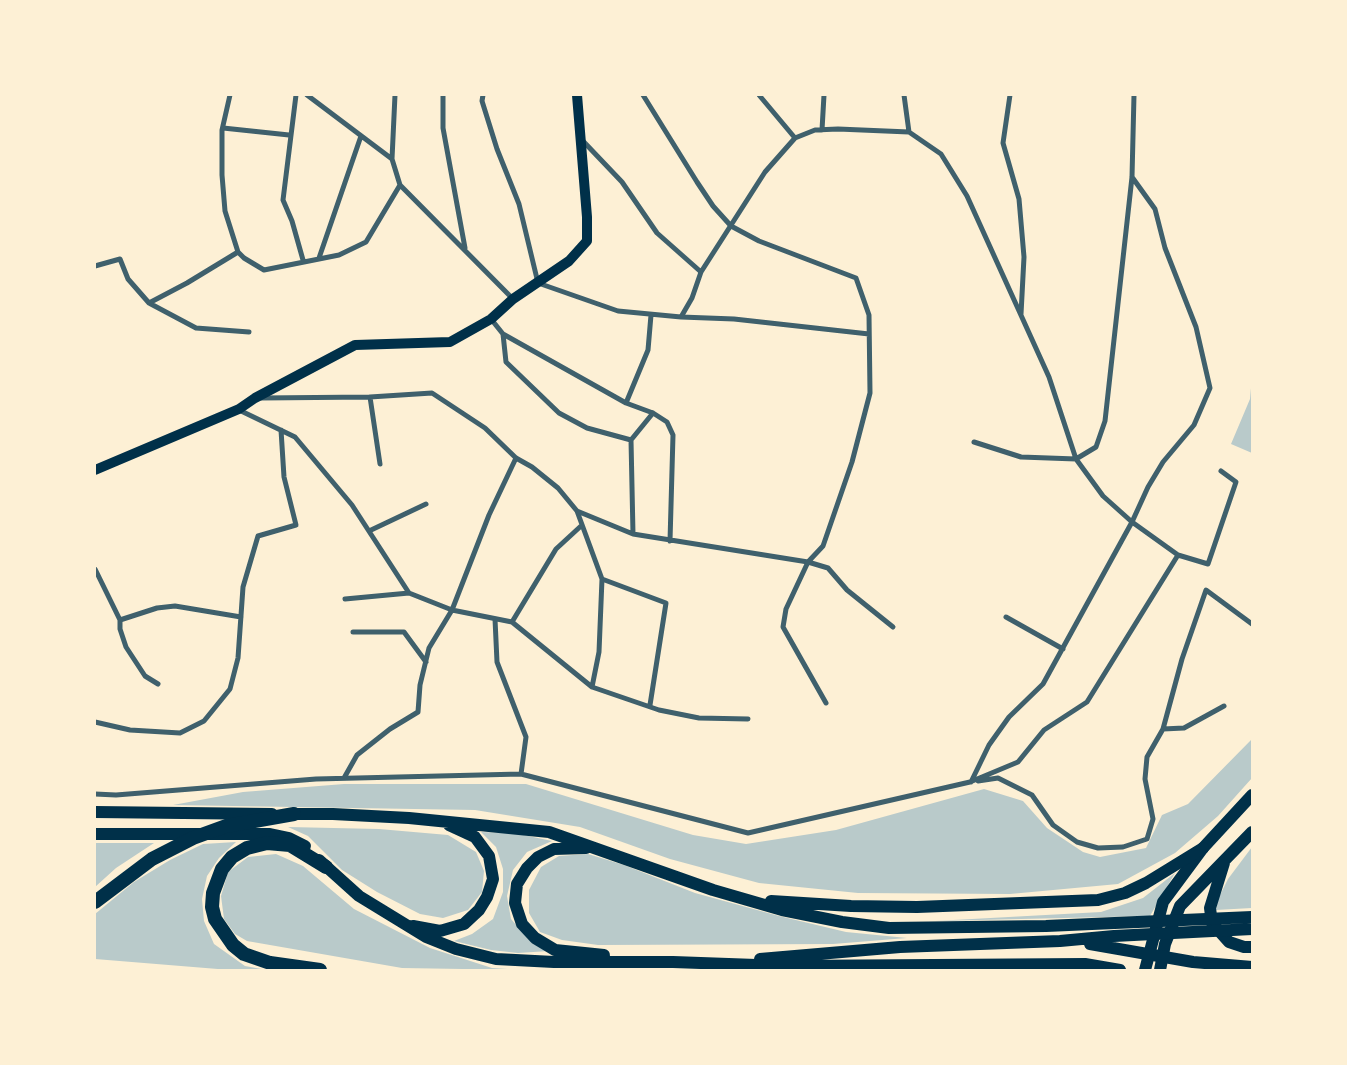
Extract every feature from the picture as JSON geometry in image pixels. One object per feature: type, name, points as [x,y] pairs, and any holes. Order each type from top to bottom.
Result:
[{"type":"highway","points":[[95,902],[152,859],[193,838],[226,826],[294,814]]},
{"type":"highway","points":[[320,970],[270,963],[244,954],[233,946],[215,919],[212,907],[213,893],[222,869],[232,857],[247,848],[267,843],[290,845],[326,867]]},
{"type":"main road","points":[[95,470],[239,410],[255,398],[355,345],[450,342],[491,319],[513,298],[569,261],[588,241],[577,95]]},
{"type":"main road","points":[[1144,970],[1163,902],[1203,848],[1252,795]]},
{"type":"main road","points":[[95,812],[333,814],[443,821],[549,832],[741,898],[782,910],[842,922],[889,928],[1046,926],[1112,922],[1237,924],[1252,930]]},
{"type":"main road","points":[[390,917],[414,927],[440,931],[464,924],[479,910],[487,897],[493,878],[489,856],[475,837],[443,821]]},
{"type":"main road","points":[[1160,970],[1165,944],[1180,906],[1252,832]]},
{"type":"main road","points":[[95,834],[270,834],[289,838],[305,846],[359,896],[390,917],[426,937],[456,949],[496,959],[554,962],[673,962]]},
{"type":"main road","points":[[741,898],[805,904],[908,906],[1098,900],[1124,893],[1146,883],[1203,848]]},
{"type":"main road","points":[[598,849],[554,849],[538,857],[526,868],[517,884],[515,903],[522,924],[535,938],[555,950],[710,964],[784,966],[1085,964],[1120,970]]},
{"type":"main road","points":[[1226,858],[1210,908],[1212,923],[1229,942],[1244,948],[1252,948]]},
{"type":"main road","points":[[710,964],[900,948],[1060,941],[1114,941],[1237,924],[1252,917]]},
{"type":"main road","points":[[1114,941],[1194,962],[1240,968],[1252,967]]},
{"type":"street","points":[[230,95],[223,128],[222,175],[225,211],[238,252],[244,258],[264,270],[303,260],[339,254],[366,242],[400,185]]},
{"type":"street","points":[[296,95],[289,135],[283,200],[292,221],[303,260]]},
{"type":"street","points":[[307,95],[392,159]]},
{"type":"street","points":[[394,95],[392,159],[400,185],[513,298]]},
{"type":"street","points":[[443,95],[443,128],[465,248]]},
{"type":"street","points":[[483,95],[482,101],[497,149],[519,204],[538,283],[618,311],[681,318],[734,319],[869,334]]},
{"type":"street","points":[[651,95],[644,96],[713,206],[731,226],[759,241],[856,278],[869,315],[870,393],[852,462],[824,546],[808,562],[786,609],[783,627],[826,703]]},
{"type":"street","points":[[759,95],[795,138]]},
{"type":"street","points":[[822,130],[824,95]]},
{"type":"street","points":[[904,95],[909,132]]},
{"type":"street","points":[[1010,95],[1003,143],[1019,199],[1024,257],[1021,314]]},
{"type":"street","points":[[974,442],[1021,457],[1076,459],[1096,447],[1105,421],[1132,177],[1134,95]]},
{"type":"street","points":[[223,128],[289,135]]},
{"type":"street","points":[[681,318],[692,298],[701,272],[765,172],[795,138],[822,130],[865,129],[909,132],[941,154],[967,196],[1049,377],[1076,459],[1103,496],[1132,522],[1178,555],[1208,564],[1236,482],[1222,471]]},
{"type":"street","points":[[319,258],[361,136]]},
{"type":"street","points":[[580,138],[622,182],[657,233],[701,272]]},
{"type":"street","points":[[970,782],[989,745],[1009,717],[1043,684],[1132,522],[1148,487],[1163,462],[1194,425],[1210,388],[1196,327],[1165,248],[1155,208],[1132,177]]},
{"type":"street","points":[[149,302],[187,283],[238,252]]},
{"type":"street","points":[[95,266],[120,259],[128,279],[149,302],[196,328],[249,332]]},
{"type":"street","points":[[626,403],[648,350],[651,315]]},
{"type":"street","points":[[491,319],[503,334],[626,403],[653,413],[667,422],[673,435],[670,541]]},
{"type":"street","points":[[503,334],[506,362],[559,413],[588,428],[632,440]]},
{"type":"street","points":[[255,398],[370,396],[432,392],[485,428],[516,458],[532,467],[558,488],[577,511],[602,579],[600,652],[592,687]]},
{"type":"street","points":[[370,396],[380,464]]},
{"type":"street","points":[[239,410],[295,437],[352,505],[409,593]]},
{"type":"street","points":[[633,534],[632,440],[653,413]]},
{"type":"street","points":[[95,722],[130,730],[180,733],[204,721],[230,689],[238,658],[243,587],[258,536],[296,526],[284,477],[281,430]]},
{"type":"street","points":[[344,778],[357,755],[390,729],[418,712],[420,685],[430,648],[452,610],[489,515],[516,458]]},
{"type":"street","points":[[368,531],[426,504]]},
{"type":"street","points":[[577,511],[633,534],[808,562],[828,568],[847,590],[893,627]]},
{"type":"street","points":[[512,622],[556,549],[581,526]]},
{"type":"street","points":[[970,782],[1018,762],[1044,730],[1087,702],[1178,555]]},
{"type":"street","points":[[95,569],[120,620],[120,629],[126,647],[144,676],[158,684]]},
{"type":"street","points":[[602,579],[666,603],[650,705]]},
{"type":"street","points":[[95,794],[116,795],[344,778],[521,774],[748,833],[970,782],[998,778],[1032,795],[1053,825],[1077,842],[1098,848],[1122,847],[1146,839],[1153,819],[1144,779],[1146,757],[1163,729],[1182,659],[1206,590],[1252,624]]},
{"type":"street","points":[[345,599],[409,593],[452,610],[512,622],[592,687],[650,705],[659,710],[699,718],[748,719]]},
{"type":"street","points":[[120,620],[157,608],[175,606],[241,617]]},
{"type":"street","points":[[1006,618],[1063,648]]},
{"type":"street","points":[[495,619],[497,662],[526,737],[521,774]]},
{"type":"street","points":[[353,632],[404,632],[426,662]]},
{"type":"street","points":[[1163,729],[1184,728],[1224,706]]},
{"type":"shaded area","points":[[1252,377],[1252,453],[1231,444],[1250,399]]},
{"type":"shaded area","points":[[1252,739],[1252,778],[1218,816],[1175,853],[1118,884],[1010,894],[858,893],[759,883],[670,859],[580,827],[475,810],[173,805],[243,792],[344,784],[526,784],[693,835],[746,844],[836,830],[984,789],[1023,801],[1047,828],[1083,852],[1100,857],[1146,848],[1162,815],[1188,804]]},
{"type":"shaded area","points":[[288,827],[379,829],[448,835],[476,852],[484,871],[482,892],[468,910],[443,918],[420,914],[377,892],[342,870],[308,836]]},
{"type":"shaded area","points":[[481,832],[514,833],[552,841],[527,852],[513,870],[507,896],[511,919],[529,940],[549,951],[518,953],[491,950],[454,941],[472,934],[493,919],[503,892],[503,869],[496,847]]},
{"type":"shaded area","points":[[236,842],[219,858],[207,876],[202,899],[204,921],[214,944],[245,966],[267,970],[230,970],[95,959],[95,914],[134,882],[170,860],[203,844]]},
{"type":"shaded area","points":[[95,843],[154,843],[116,868],[95,887]]},
{"type":"shaded area","points":[[1252,847],[1252,908],[1216,910],[1217,901],[1228,879]]},
{"type":"shaded area","points":[[276,854],[303,866],[354,909],[430,948],[492,968],[523,970],[402,968],[247,941],[235,934],[224,919],[221,896],[228,872],[248,857]]},
{"type":"shaded area","points":[[588,854],[624,865],[695,893],[779,916],[846,932],[907,938],[833,944],[598,945],[562,940],[540,932],[529,913],[529,890],[541,867],[559,856]]},
{"type":"shaded area","points":[[1175,873],[1150,916],[935,921],[1101,912],[1143,898]]}]
